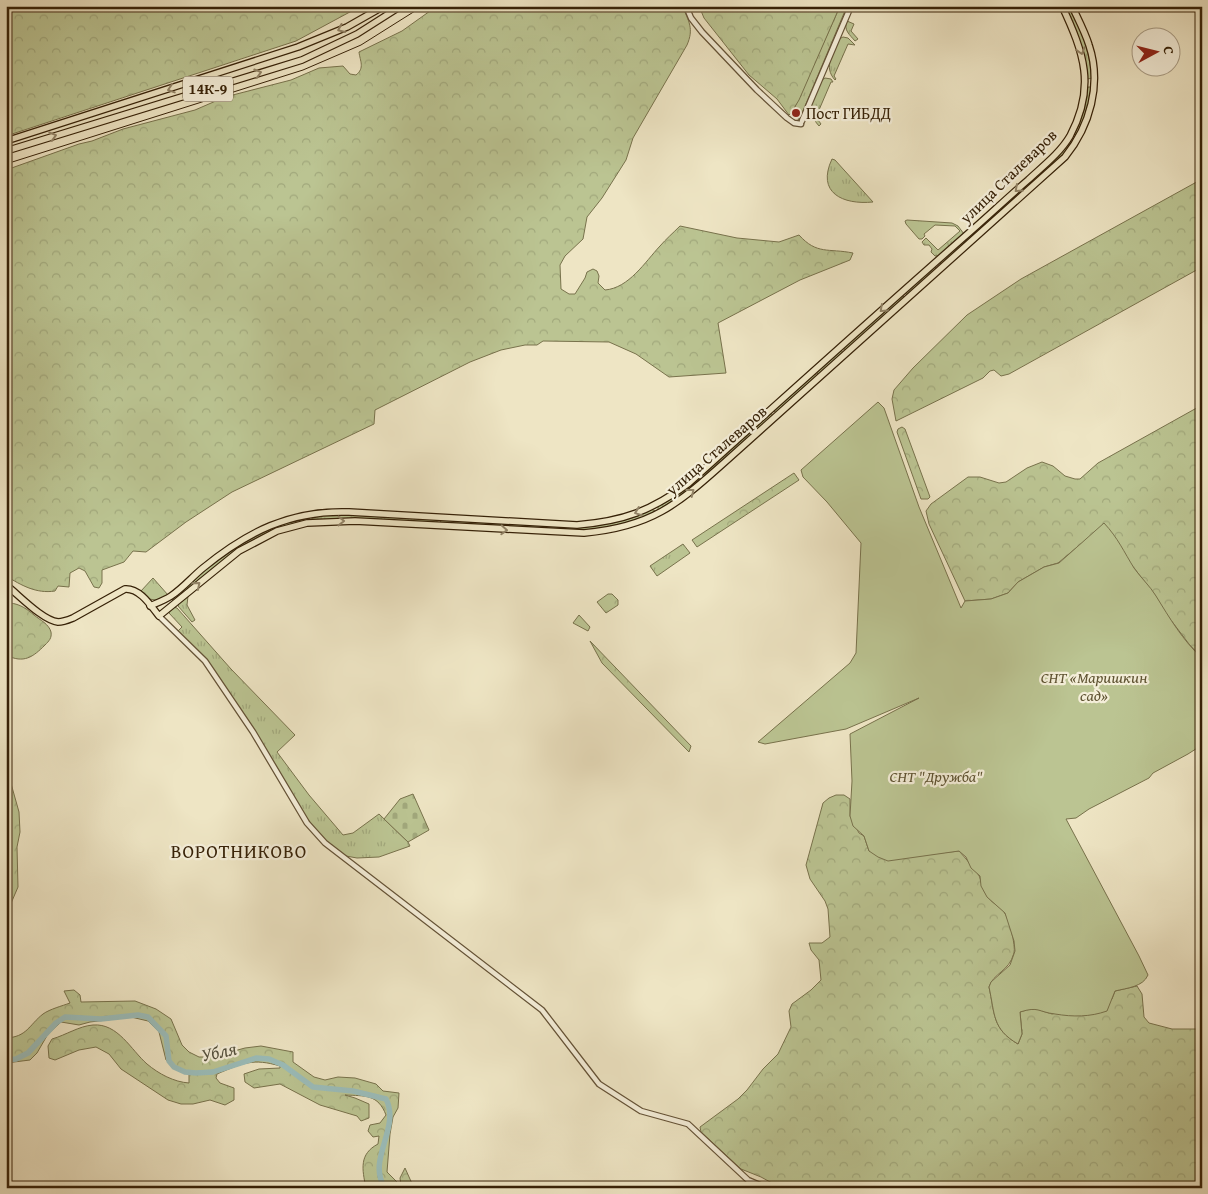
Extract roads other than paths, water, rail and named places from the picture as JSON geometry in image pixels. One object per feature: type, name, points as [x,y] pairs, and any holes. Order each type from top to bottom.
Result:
[{"type":"main road","points":[[6,141],[298,47],[347,27],[384,6]]},
{"type":"main road","name":"14К-9","points":[[6,151],[302,60],[357,34],[401,6]]},
{"type":"main road","name":"улица Сталеваров","points":[[150,606],[170,597],[216,558],[248,535],[272,524],[311,513],[349,512],[577,525],[613,521],[654,506],[667,499],[689,482],[1050,160],[1070,135],[1081,108],[1085,83],[1085,69],[1080,47],[1062,6]]},
{"type":"main road","name":"улица Сталеваров","points":[[160,616],[228,559],[252,544],[277,532],[312,522],[355,521],[584,533],[621,528],[659,514],[694,489],[1058,164],[1072,148],[1090,110],[1094,84],[1089,45],[1072,6]]},
{"type":"main road","points":[[1085,83],[1094,84]]},
{"type":"main road","points":[[1070,135],[1077,140]]},
{"type":"main road","points":[[936,262],[941,269]]},
{"type":"main road","points":[[902,292],[908,299]]},
{"type":"main road","points":[[814,371],[819,378]]},
{"type":"main road","points":[[770,410],[776,416]]},
{"type":"main road","points":[[654,506],[659,514]]},
{"type":"main road","points":[[311,513],[312,522]]},
{"type":"main road","points":[[438,517],[438,526]]},
{"type":"main road","points":[[560,524],[560,532]]},
{"type":"main road","points":[[6,585],[42,614],[57,622],[73,618],[125,589],[138,592],[160,616]]},
{"type":"main road","points":[[170,597],[175,604]]},
{"type":"main road","points":[[159,602],[160,608],[166,611]]},
{"type":"street","points":[[686,6],[691,18],[702,32],[757,90],[794,123],[802,122],[851,6]]},
{"type":"street","points":[[160,616],[205,661],[253,732],[308,823],[325,843],[542,1010],[599,1084],[641,1111],[688,1124],[748,1180],[767,1188]]},
{"type":"waterway","name":"Убля","points":[[6,1060],[16,1059],[28,1053],[56,1023],[65,1017],[101,1019],[138,1015],[148,1017],[166,1036],[169,1061],[174,1067],[185,1072],[213,1072],[256,1058],[269,1059],[283,1065],[313,1087],[353,1091],[386,1099],[390,1121],[379,1166],[380,1177],[385,1188]]},
{"type":"tram line","points":[[6,164],[303,70],[361,45],[423,6]]},
{"type":"place","name":"Пост ГИБДД","points":[[796,113]]},
{"type":"district","name":"ВОРОТНИКОВО","points":[[239,851]]},
{"type":"park label","name":"СНТ «Маришкин сад»","points":[[1094,686]]},
{"type":"park label","name":"СНТ \"Дружба\"","points":[[936,776]]}]
